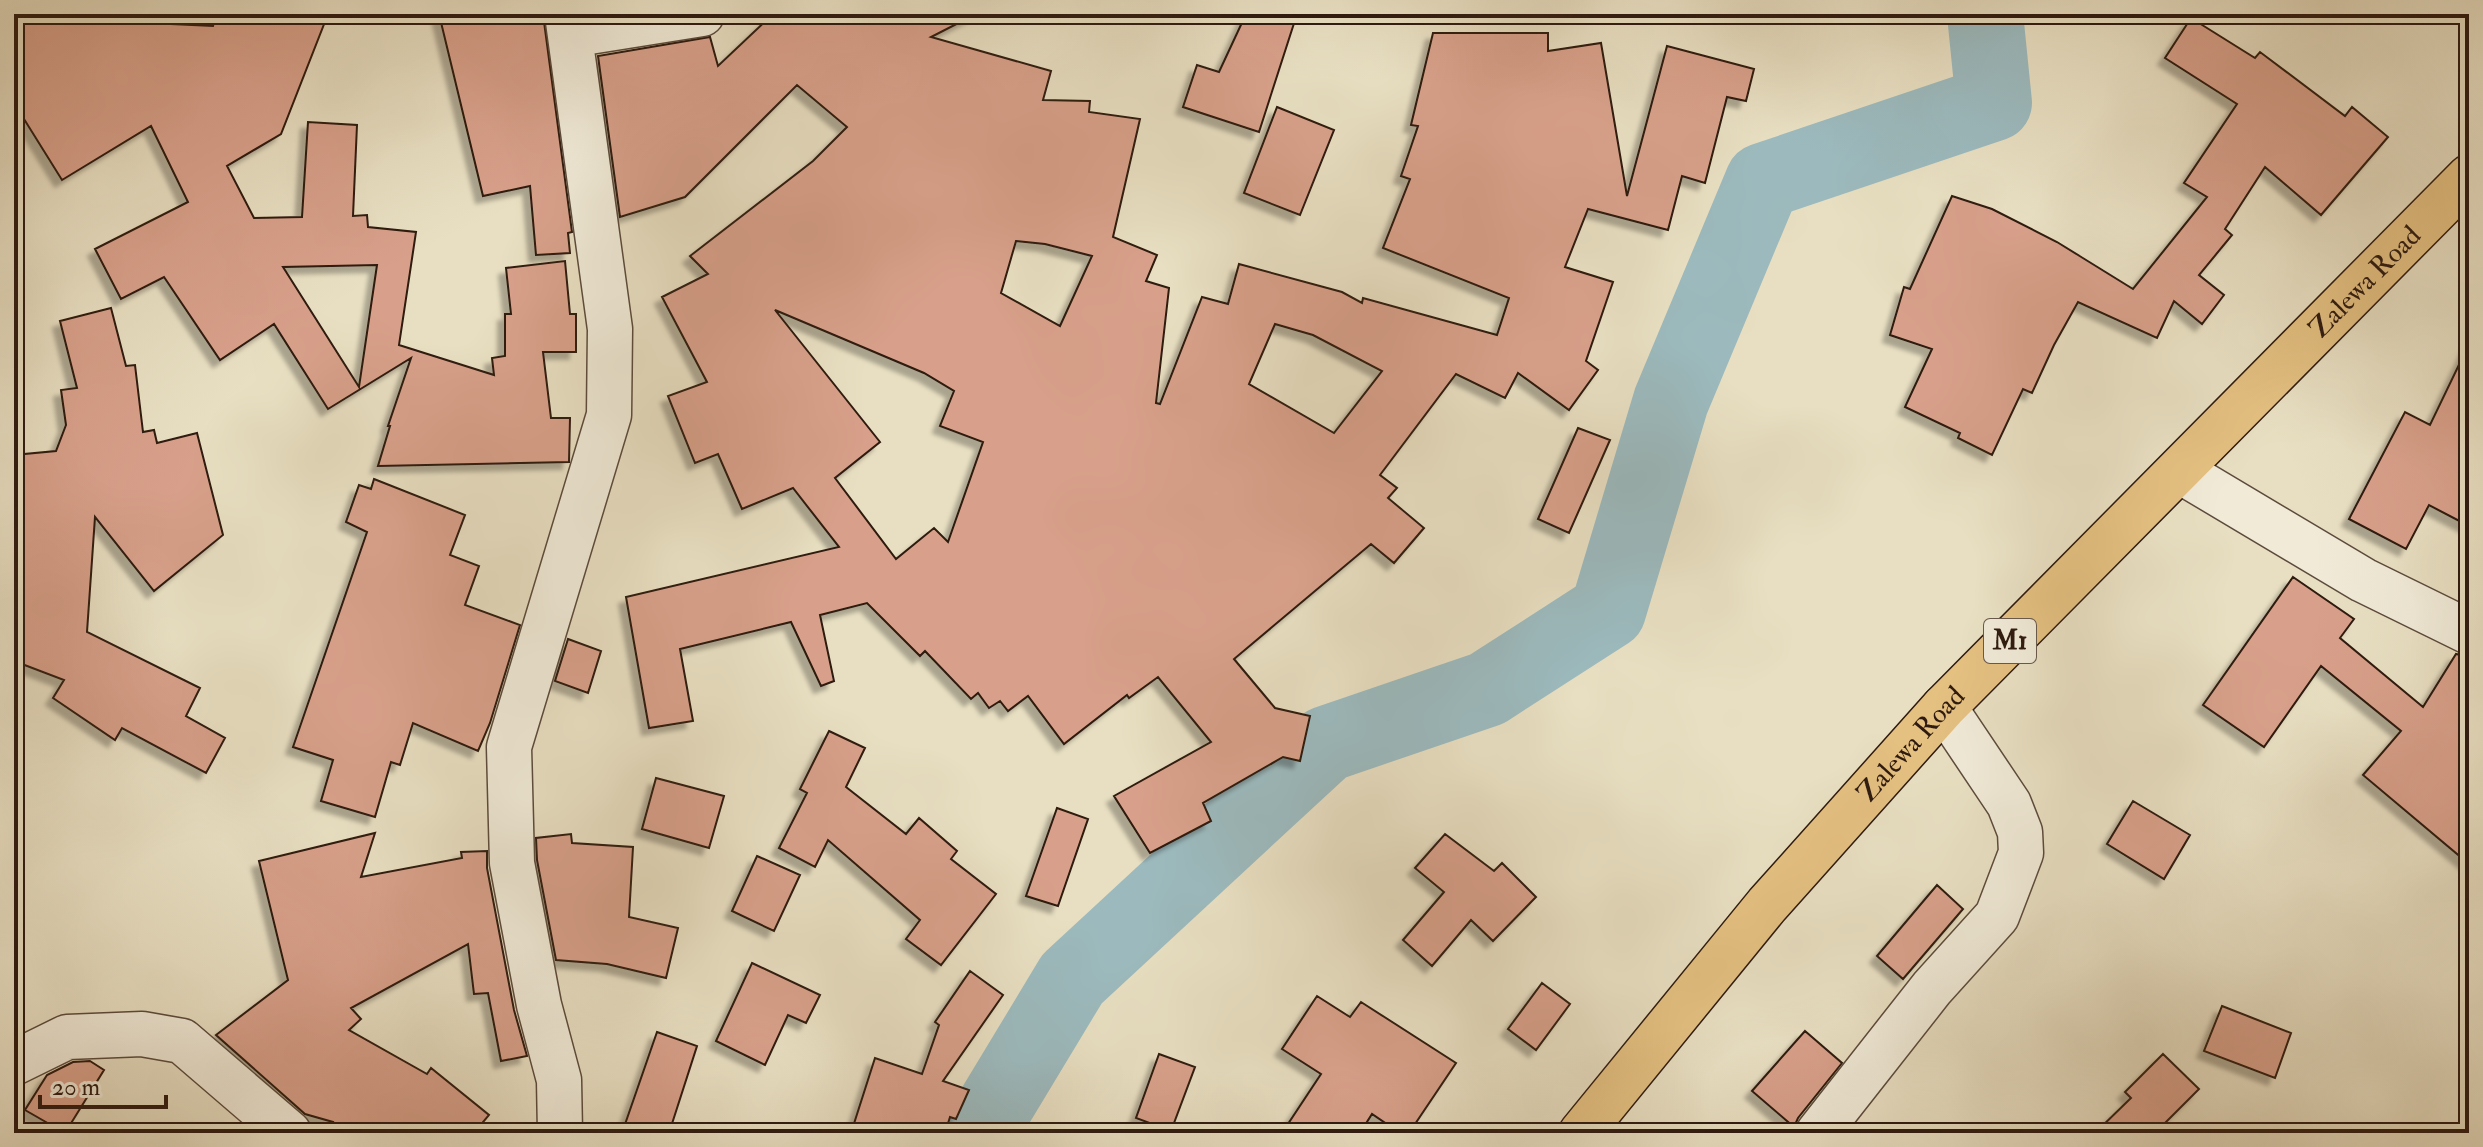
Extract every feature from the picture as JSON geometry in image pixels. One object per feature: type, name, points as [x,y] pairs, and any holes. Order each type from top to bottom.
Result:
[{"type":"highway","name":"Zalewa Road","points":[[1581,1133],[1767,905],[1944,707],[2469,177]]},
{"type":"street","points":[[560,1133],[559,1080],[539,1005],[512,863],[509,747],[609,415],[610,329],[568,24],[702,14]]},
{"type":"street","points":[[2180,471],[2363,580],[2469,632]]},
{"type":"street","points":[[1818,1133],[1932,988],[1997,916],[2021,853],[2020,832],[2009,804],[1944,707]]},
{"type":"street","points":[[14,1063],[67,1037],[142,1034],[182,1041],[289,1133]]},
{"type":"building","points":[[14,14],[85,14],[84,20],[213,26],[216,14],[328,14],[281,134],[227,166],[254,218],[302,217],[308,122],[357,125],[353,216],[367,215],[368,227],[416,232],[399,345],[494,375],[492,358],[505,356],[505,314],[511,314],[506,268],[565,261],[570,314],[576,314],[576,352],[543,352],[551,418],[570,418],[569,462],[378,466],[411,358],[328,409],[274,324],[220,360],[164,277],[121,299],[95,249],[188,202],[151,126],[62,180],[14,103]],"holes":[[[377,265],[359,387],[283,267]]]},
{"type":"building","points":[[439,14],[543,14],[572,232],[568,233],[570,253],[536,255],[530,186],[483,196]]},
{"type":"building","points":[[773,14],[976,14],[931,37],[1051,71],[1043,100],[1090,101],[1089,112],[1140,119],[1113,237],[1157,255],[1146,281],[1169,288],[1156,403],[1160,404],[1202,297],[1228,304],[1239,264],[1342,292],[1362,303],[1363,298],[1497,335],[1509,298],[1383,248],[1410,179],[1401,176],[1418,126],[1411,125],[1433,33],[1548,33],[1548,51],[1601,43],[1627,196],[1667,46],[1754,69],[1746,101],[1727,97],[1705,183],[1682,176],[1668,230],[1588,209],[1565,267],[1613,282],[1586,361],[1598,370],[1569,410],[1518,373],[1505,398],[1456,374],[1380,475],[1397,488],[1388,498],[1424,528],[1394,563],[1371,544],[1234,659],[1275,708],[1310,716],[1300,761],[1283,757],[1203,803],[1211,821],[1150,853],[1114,796],[1211,742],[1158,677],[1129,698],[1127,695],[1064,744],[1028,696],[1008,711],[1000,701],[989,708],[978,693],[971,699],[925,651],[920,656],[867,603],[820,615],[834,681],[821,686],[791,622],[680,649],[693,721],[649,728],[626,597],[839,547],[793,488],[742,509],[718,454],[695,463],[668,396],[707,382],[662,297],[708,274],[690,256],[813,161],[847,127],[797,85],[685,197],[620,217],[598,56],[710,37],[718,66]],"holes":[[[1016,241],[1045,244],[1092,256],[1060,326],[1001,293]],[[775,310],[924,373],[954,391],[940,426],[983,442],[948,542],[934,528],[896,559],[835,478],[880,442]],[[1275,324],[1313,335],[1382,371],[1334,433],[1249,384]]]},
{"type":"building","points":[[1246,14],[1297,14],[1259,132],[1183,107],[1197,65],[1219,72]]},
{"type":"building","points":[[2191,18],[2255,58],[2260,52],[2345,116],[2352,107],[2388,137],[2321,215],[2265,167],[2225,229],[2232,235],[2199,275],[2224,295],[2202,324],[2174,301],[2157,338],[2078,302],[2032,393],[2023,389],[1992,455],[1958,438],[1960,433],[1905,407],[1932,349],[1890,335],[1904,287],[1910,289],[1952,196],[1992,209],[2057,242],[2133,289],[2207,197],[2184,183],[2237,104],[2165,58]]},
{"type":"building","points":[[1277,107],[1334,130],[1300,215],[1244,193]]},
{"type":"building","points":[[111,308],[126,366],[135,365],[143,432],[154,430],[157,443],[197,433],[223,535],[154,591],[95,517],[87,632],[200,688],[186,716],[225,738],[206,773],[122,728],[115,740],[53,698],[64,680],[14,661],[14,621],[23,520],[14,521],[14,455],[56,451],[66,425],[61,390],[77,388],[60,321]]},
{"type":"building","points":[[2469,344],[2469,526],[2429,505],[2406,549],[2349,519],[2405,412],[2430,425]]},
{"type":"building","points":[[1578,428],[1610,440],[1569,533],[1538,519]]},
{"type":"building","points":[[374,479],[465,515],[450,555],[479,566],[465,605],[520,625],[490,723],[478,751],[413,723],[400,765],[391,762],[375,817],[321,801],[333,760],[293,747],[367,532],[346,522],[359,485],[371,489]]},
{"type":"building","points":[[2293,577],[2354,619],[2340,638],[2423,707],[2456,654],[2469,657],[2469,864],[2363,775],[2401,731],[2321,666],[2264,747],[2203,705]]},
{"type":"building","points":[[568,639],[601,651],[588,693],[555,681]]},
{"type":"building","points":[[829,731],[865,748],[846,787],[906,834],[919,818],[957,851],[951,859],[996,894],[941,965],[906,939],[920,920],[828,840],[815,867],[779,848],[807,793],[800,789]]},
{"type":"building","points":[[656,778],[724,796],[709,848],[642,829]]},
{"type":"building","points":[[2133,801],[2190,835],[2164,879],[2107,844]]},
{"type":"building","points":[[1057,808],[1088,819],[1058,906],[1026,896]]},
{"type":"building","points":[[375,833],[361,877],[462,858],[461,852],[487,851],[487,868],[514,1010],[527,1056],[501,1061],[488,993],[474,994],[468,944],[351,1008],[361,1019],[349,1030],[427,1074],[431,1068],[489,1115],[474,1133],[329,1133],[333,1122],[305,1114],[216,1035],[288,980],[259,861]]},
{"type":"building","points":[[571,834],[572,843],[633,847],[629,917],[678,928],[666,978],[607,964],[556,960],[537,860],[536,838]]},
{"type":"building","points":[[1445,834],[1494,871],[1502,863],[1536,897],[1493,941],[1471,920],[1432,966],[1403,940],[1444,892],[1415,868]]},
{"type":"building","points":[[757,856],[800,875],[774,931],[732,911]]},
{"type":"building","points":[[1937,885],[1963,909],[1903,979],[1877,956]]},
{"type":"building","points":[[752,963],[820,995],[806,1023],[788,1015],[765,1065],[716,1041]]},
{"type":"building","points":[[970,971],[1003,995],[943,1081],[969,1090],[956,1119],[950,1117],[945,1133],[851,1133],[875,1058],[922,1074],[939,1025],[935,1022]]},
{"type":"building","points":[[1542,983],[1570,1004],[1536,1050],[1508,1029]]},
{"type":"building","points":[[1317,996],[1350,1017],[1361,1002],[1456,1063],[1409,1133],[1400,1133],[1372,1114],[1360,1133],[1282,1133],[1321,1074],[1282,1049]]},
{"type":"building","points":[[2222,1006],[2291,1033],[2275,1078],[2204,1051]]},
{"type":"building","points":[[1805,1031],[1842,1063],[1794,1127],[1752,1091]]},
{"type":"building","points":[[657,1032],[697,1046],[669,1133],[622,1133]]},
{"type":"building","points":[[1159,1054],[1195,1067],[1171,1131],[1136,1118]]},
{"type":"building","points":[[2163,1054],[2199,1089],[2155,1133],[2095,1133],[2131,1098],[2125,1092]]},
{"type":"building","points":[[90,1061],[104,1070],[65,1133],[25,1110],[47,1075],[73,1062]]},
{"type":"waterway","points":[[979,1133],[1072,979],[1326,744],[1487,689],[1608,611],[1671,401],[1763,181],[1994,103],[1985,14]]}]
